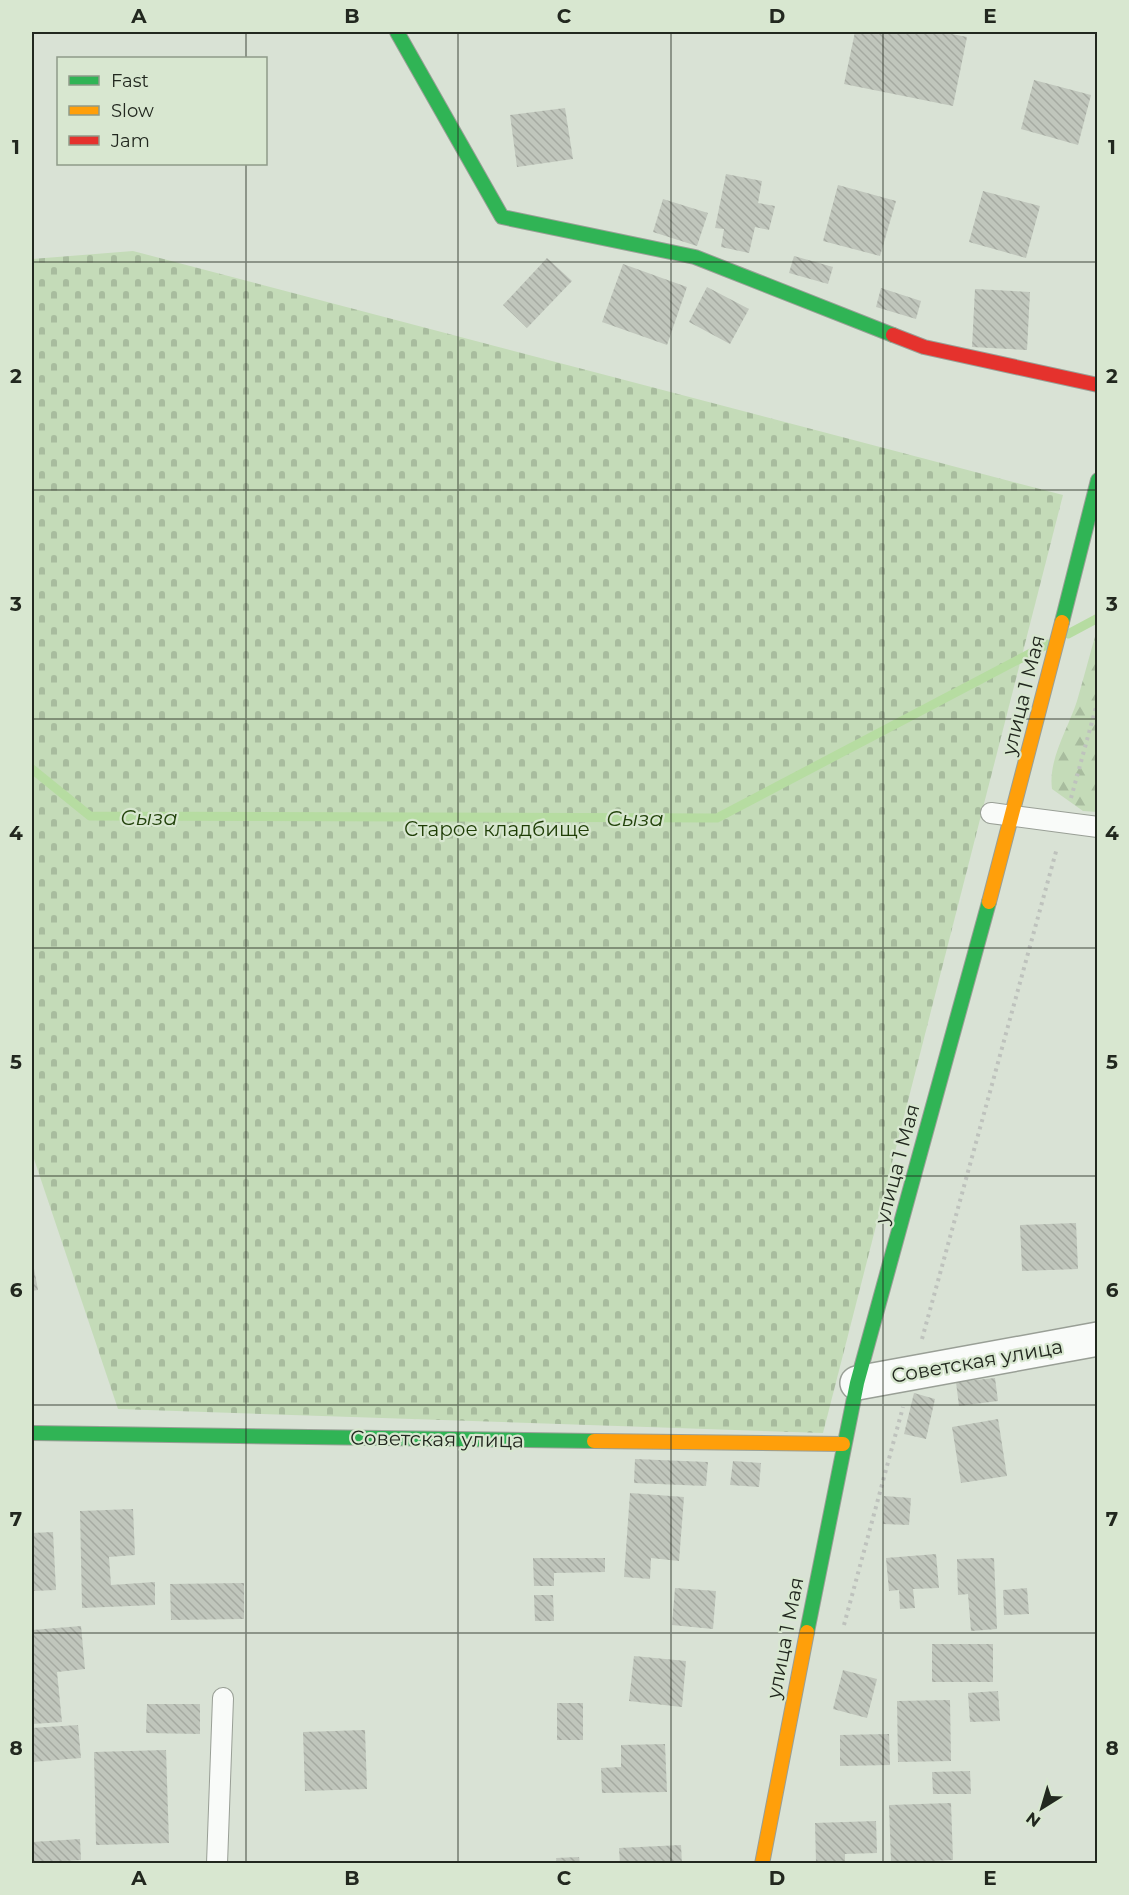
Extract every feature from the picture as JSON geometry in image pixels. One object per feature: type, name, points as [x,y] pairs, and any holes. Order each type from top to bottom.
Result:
[{"type":"street","points":[[397,32],[502,217],[695,257],[924,347],[1098,385]]},
{"type":"street","name":"улица 1 Мая","points":[[762,1863],[843,1444],[857,1383],[1012,817],[1098,480]]},
{"type":"street","name":"Советская улица","points":[[857,1383],[1098,1339]]},
{"type":"street","name":"Советская улица","points":[[32,1433],[843,1444]]},
{"type":"lane","points":[[991,813],[1098,827]]},
{"type":"lane","points":[[217,1863],[223,1698]]},
{"type":"path","points":[[842,1634],[1098,700]]},
{"type":"green space","name":"Старое кладбище","points":[[133,251],[1063,495],[823,1433],[118,1409],[32,1153],[32,259]]},
{"type":"green space","points":[[1097,630],[1097,812],[1083,811],[1052,789],[1052,778],[1056,755],[1077,701]]},
{"type":"building","points":[[855,32],[941,32],[967,37],[953,106],[844,84]]},
{"type":"building","points":[[1034,80],[1091,95],[1078,145],[1021,129]]},
{"type":"building","points":[[565,108],[573,159],[517,167],[510,115]]},
{"type":"building","points":[[726,174],[762,181],[758,203],[775,206],[769,230],[755,227],[749,253],[721,247],[724,229],[715,228]]},
{"type":"building","points":[[838,185],[896,201],[880,256],[823,241]]},
{"type":"building","points":[[983,191],[1040,206],[1026,258],[969,242]]},
{"type":"building","points":[[663,199],[708,213],[697,246],[653,232]]},
{"type":"building","points":[[794,256],[833,267],[828,284],[789,273]]},
{"type":"building","points":[[547,258],[572,281],[527,328],[503,305]]},
{"type":"building","points":[[623,264],[687,287],[667,345],[602,322]]},
{"type":"building","points":[[707,287],[749,309],[730,344],[689,322]]},
{"type":"building","points":[[881,288],[921,301],[916,319],[876,307]]},
{"type":"building","points":[[975,289],[1030,292],[1027,350],[972,347]]},
{"type":"building","points":[[1076,1223],[1078,1269],[1022,1271],[1020,1225]]},
{"type":"building","points":[[32,1258],[38,1290],[32,1291]]},
{"type":"building","points":[[995,1378],[998,1401],[959,1406],[956,1382]]},
{"type":"building","points":[[914,1393],[935,1399],[926,1439],[904,1434]]},
{"type":"building","points":[[998,1419],[1007,1476],[961,1483],[952,1427]]},
{"type":"building","points":[[635,1459],[708,1462],[706,1486],[634,1483]]},
{"type":"building","points":[[733,1461],[761,1463],[759,1487],[730,1485]]},
{"type":"building","points":[[630,1493],[684,1497],[679,1561],[651,1558],[650,1579],[624,1577]]},
{"type":"building","points":[[884,1496],[911,1498],[909,1525],[883,1524]]},
{"type":"building","points":[[133,1509],[135,1555],[109,1557],[111,1585],[155,1582],[155,1605],[82,1608],[80,1511]]},
{"type":"building","points":[[53,1532],[56,1590],[32,1591],[32,1533]]},
{"type":"building","points":[[936,1554],[939,1588],[913,1589],[915,1608],[900,1609],[899,1590],[889,1591],[886,1558]]},
{"type":"building","points":[[533,1558],[605,1558],[605,1572],[554,1573],[554,1586],[534,1586]]},
{"type":"building","points":[[994,1558],[997,1629],[971,1631],[968,1594],[958,1595],[957,1559]]},
{"type":"building","points":[[244,1583],[244,1619],[171,1620],[170,1584]]},
{"type":"building","points":[[675,1588],[716,1591],[713,1629],[672,1625]]},
{"type":"building","points":[[1027,1588],[1029,1614],[1004,1615],[1003,1590]]},
{"type":"building","points":[[534,1595],[553,1595],[554,1621],[535,1621]]},
{"type":"building","points":[[81,1626],[85,1669],[57,1672],[62,1722],[32,1724],[32,1630]]},
{"type":"building","points":[[932,1644],[993,1644],[993,1682],[932,1682]]},
{"type":"building","points":[[634,1656],[686,1661],[682,1707],[629,1701]]},
{"type":"building","points":[[843,1670],[877,1679],[867,1718],[833,1709]]},
{"type":"building","points":[[998,1691],[1000,1721],[970,1722],[968,1693]]},
{"type":"building","points":[[950,1700],[951,1761],[898,1762],[897,1701]]},
{"type":"building","points":[[557,1703],[583,1703],[583,1740],[557,1740]]},
{"type":"building","points":[[147,1704],[200,1704],[200,1734],[146,1733]]},
{"type":"building","points":[[78,1725],[81,1758],[32,1762],[32,1728]]},
{"type":"building","points":[[365,1730],[367,1789],[305,1791],[303,1732]]},
{"type":"building","points":[[889,1734],[890,1765],[840,1766],[840,1735]]},
{"type":"building","points":[[665,1744],[667,1792],[602,1793],[601,1768],[621,1767],[621,1745]]},
{"type":"building","points":[[166,1750],[169,1843],[96,1845],[94,1752]]},
{"type":"building","points":[[970,1771],[971,1794],[933,1794],[932,1772]]},
{"type":"building","points":[[951,1803],[953,1860],[891,1863],[889,1805]]},
{"type":"building","points":[[876,1821],[877,1853],[845,1854],[845,1861],[816,1862],[815,1823]]},
{"type":"building","points":[[80,1839],[81,1860],[32,1863],[32,1842]]},
{"type":"building","points":[[681,1845],[682,1864],[620,1864],[619,1848]]},
{"type":"building","points":[[579,1857],[580,1864],[557,1864],[556,1858]]},
{"type":"waterway","name":"Сыза","points":[[1068,634],[1098,618]]},
{"type":"waterway","name":"Сыза","points":[[32,769],[90,816],[717,818],[1048,644]]},
{"type":"traffic: fast","points":[[397,32],[502,217],[695,257],[893,335]]},
{"type":"traffic: fast","points":[[1062,622],[1098,480]]},
{"type":"traffic: fast","points":[[807,1632],[857,1383],[989,902]]},
{"type":"traffic: fast","points":[[32,1433],[594,1441]]},
{"type":"traffic: slow","points":[[989,902],[1062,622]]},
{"type":"traffic: slow","points":[[594,1441],[843,1444]]},
{"type":"traffic: slow","points":[[762,1864],[807,1632]]},
{"type":"traffic: jam","points":[[893,335],[924,347],[1098,385]]}]
